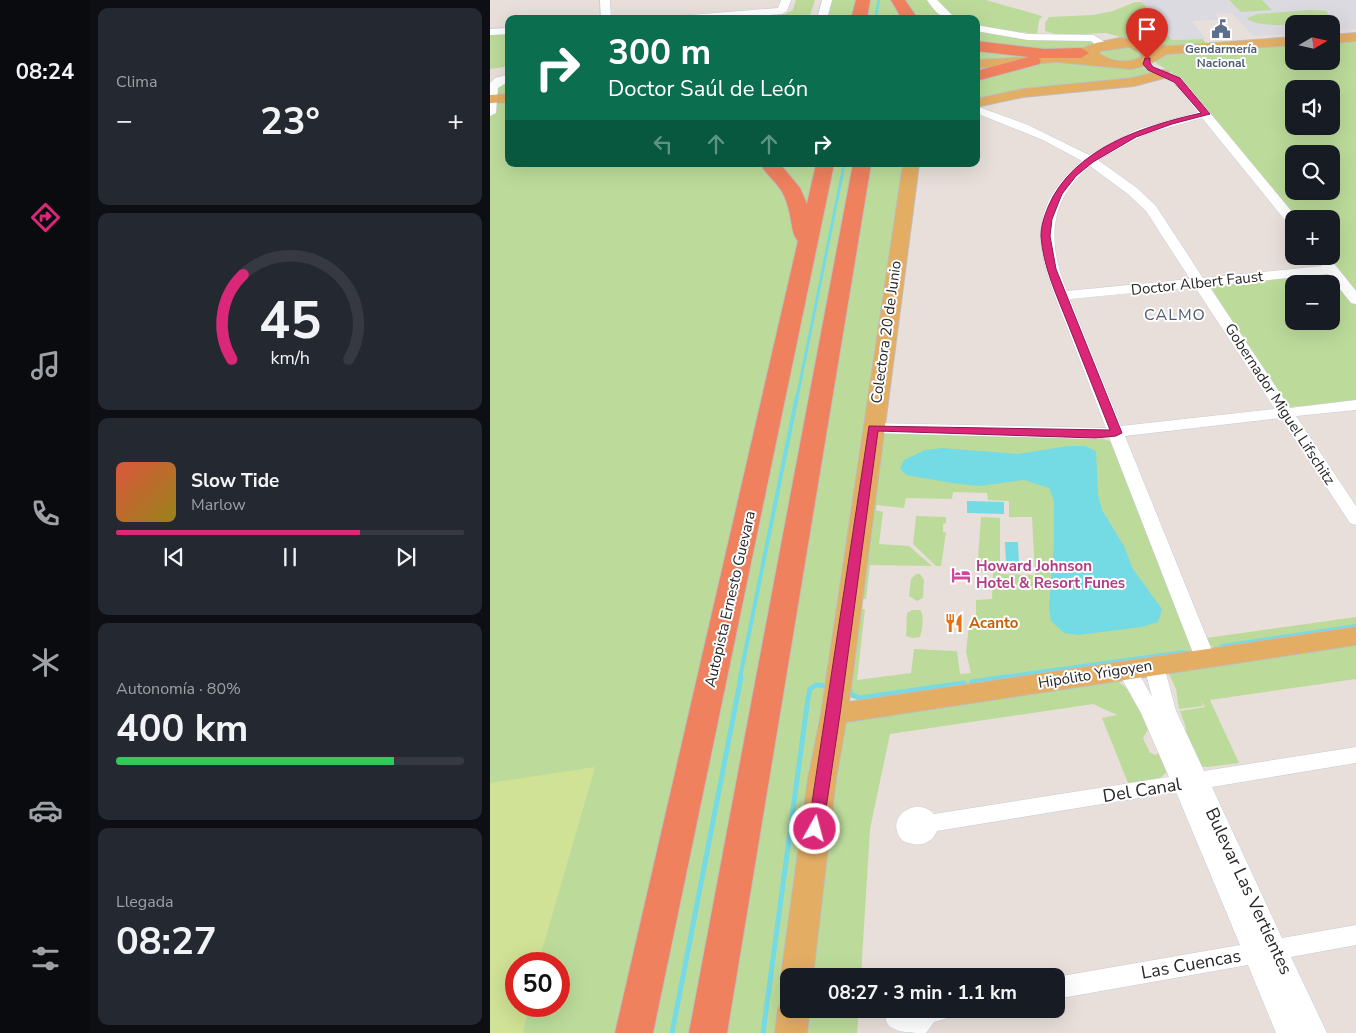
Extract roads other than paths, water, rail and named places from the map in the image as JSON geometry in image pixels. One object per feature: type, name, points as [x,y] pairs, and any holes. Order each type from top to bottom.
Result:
[{"type":"highway","points":[[890,15],[892,0]]},
{"type":"highway","points":[[898,0],[907,15]]},
{"type":"highway","points":[[980,46],[1044,54],[1093,52]]},
{"type":"highway","points":[[980,75],[1007,66],[1053,58]]},
{"type":"highway","points":[[772,167],[789,184],[796,198],[806,246]]},
{"type":"highway","name":"Autopista Ernesto Guevara","points":[[634,1033],[824,167]]},
{"type":"highway","points":[[708,1033],[862,168]]},
{"type":"main road","points":[[1340,38],[1356,37]]},
{"type":"main road","points":[[980,64],[1053,58],[1093,52],[1107,43],[1127,43],[1147,55]]},
{"type":"main road","points":[[1124,65],[1138,63],[1147,55],[1174,50],[1285,43]]},
{"type":"main road","points":[[1053,58],[1093,52],[1124,65],[1162,74]]},
{"type":"main road","points":[[1147,55],[1148,66],[1162,74]]},
{"type":"main road","points":[[980,103],[1005,96],[1120,84],[1162,74]]},
{"type":"main road","points":[[490,104],[505,99]]},
{"type":"main road","name":"Colectora 20 de Junio","points":[[798,968],[822,779],[834,714],[911,167]]},
{"type":"main road","name":"Hipólito Yrigoyen","points":[[834,714],[1356,636]]},
{"type":"main road","points":[[791,1033],[793,1018]]},
{"type":"street","points":[[605,0],[606,15]]},
{"type":"street","points":[[730,15],[782,11],[786,0]]},
{"type":"street","points":[[823,15],[827,0]]},
{"type":"street","points":[[932,0],[937,8],[946,15]]},
{"type":"street","points":[[980,29],[1028,37],[1093,38],[1100,42],[1093,52]]},
{"type":"street","points":[[490,32],[505,31]]},
{"type":"street","points":[[1067,37],[1094,35],[1127,43]]},
{"type":"street","points":[[1162,74],[1186,101],[1205,112]]},
{"type":"street","points":[[1162,74],[1177,80],[1285,211]]},
{"type":"street","points":[[490,104],[494,83],[505,79]]},
{"type":"street","points":[[1174,120],[1184,109],[1186,101]]},
{"type":"street","name":"Gobernador Miguel Lifschitz","points":[[980,110],[1038,132],[1091,160],[1123,182],[1151,209],[1356,519]]},
{"type":"street","points":[[1205,112],[1174,120],[1134,135],[1091,160],[1066,182],[1058,193],[1047,219],[1047,254],[1062,296],[1205,658]]},
{"type":"street","points":[[1328,265],[1356,300]]},
{"type":"street","name":"Doctor Albert Faust","points":[[1062,296],[1332,270]]},
{"type":"street","points":[[873,428],[1095,434],[1356,405]]},
{"type":"street","name":"Bulevar Las Vertientes","points":[[1154,666],[1166,711],[1191,782],[1266,951],[1314,1033]]},
{"type":"street","name":"Bulevar Las Vertientes","points":[[1127,670],[1191,782]]},
{"type":"street","name":"Del Canal","points":[[928,824],[1356,755]]},
{"type":"street","name":"Las Cuencas","points":[[1065,986],[1356,935]]},
{"type":"street","name":"Bulevar Las Vertientes","points":[[1266,951],[1289,1033]]},
{"type":"water","points":[[1068,446],[1085,446],[1096,451],[1098,494],[1102,510],[1124,546],[1133,569],[1162,609],[1158,622],[1142,627],[1078,635],[1064,633],[1051,621],[1049,607],[1054,543],[1054,501],[1049,488],[1024,480],[981,486],[958,484],[906,475],[900,468],[904,460],[925,450],[942,448],[1018,454]]},
{"type":"water","points":[[967,501],[1004,502],[1004,514],[967,513]]},
{"type":"water","points":[[1005,542],[1018,542],[1019,565],[1006,564]]},
{"type":"waterway","points":[[876,15],[879,0]]},
{"type":"waterway","points":[[842,176],[844,167]]},
{"type":"waterway","points":[[797,398],[842,175]]},
{"type":"waterway","points":[[740,678],[797,396]]},
{"type":"waterway","points":[[1222,646],[1356,626]]},
{"type":"waterway","points":[[997,678],[1184,652]]},
{"type":"waterway","points":[[672,1033],[741,677]]},
{"type":"waterway","points":[[972,682],[1006,677]]},
{"type":"waterway","points":[[850,690],[850,694],[860,698],[964,683]]},
{"type":"waterway","points":[[763,1033],[808,698],[810,689],[816,685],[828,686]]},
{"type":"place","name":"Gendarmería Nacional","points":[[1221,29]]},
{"type":"place","name":"Howard Johnson Hotel & Resort Funes","points":[[961,575]]},
{"type":"place","name":"Acanto","points":[[954,623]]},
{"type":"district","name":"CALMO","points":[[1175,315]]}]
